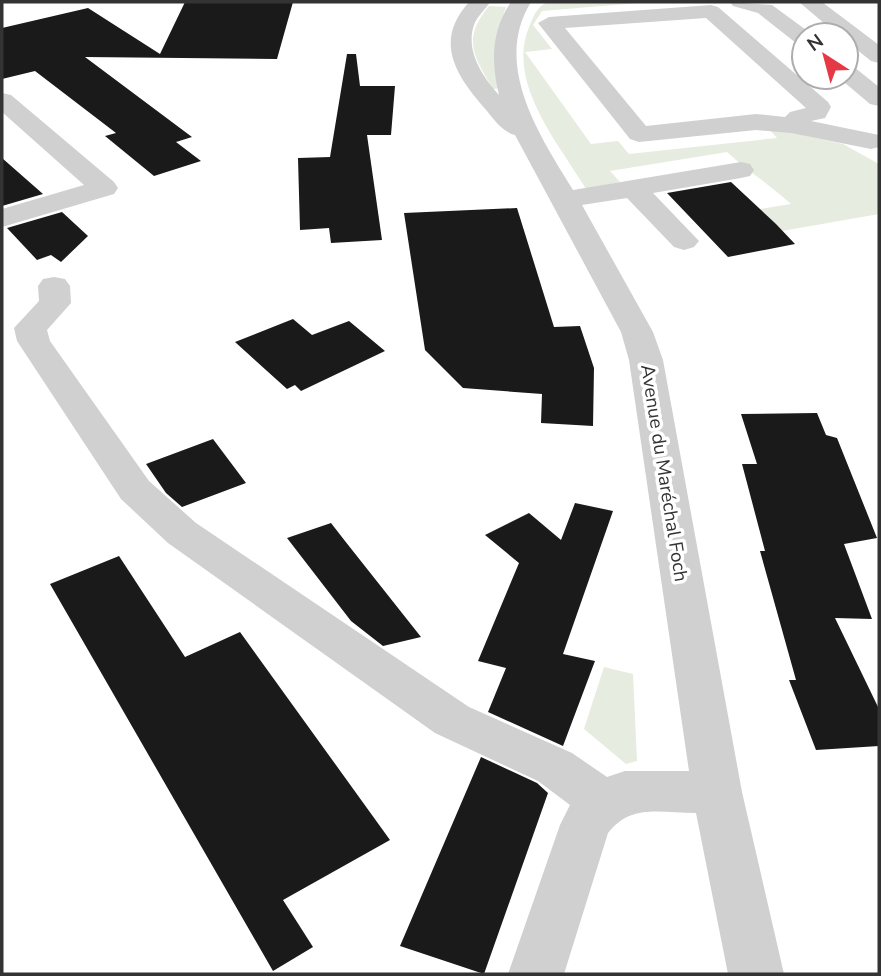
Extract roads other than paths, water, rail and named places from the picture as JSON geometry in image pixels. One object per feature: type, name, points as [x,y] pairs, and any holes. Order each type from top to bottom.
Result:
[{"type":"street","points":[[480,2],[462,29],[464,57],[484,92],[536,150]]},
{"type":"street","name":"Avenue du Maréchal Foch","points":[[520,2],[508,28],[505,63],[513,97],[536,150],[637,332],[646,360],[717,792],[755,974]]},
{"type":"street","points":[[748,2],[778,17],[790,27]]},
{"type":"street","points":[[809,2],[879,56]]},
{"type":"street","points":[[791,125],[799,117],[816,113],[819,107],[711,11],[549,23],[639,134],[756,122],[877,136]]},
{"type":"street","points":[[860,83],[879,99]]},
{"type":"street","points":[[2,100],[104,188],[2,218]]},
{"type":"street","points":[[564,200],[741,170]]},
{"type":"street","points":[[634,189],[684,241]]},
{"type":"street","points":[[54,286],[55,303],[30,328],[34,341],[135,489],[182,534],[452,720],[555,767],[577,781],[602,804]]},
{"type":"street","points":[[536,974],[585,825],[602,804],[625,793],[717,792]]}]
